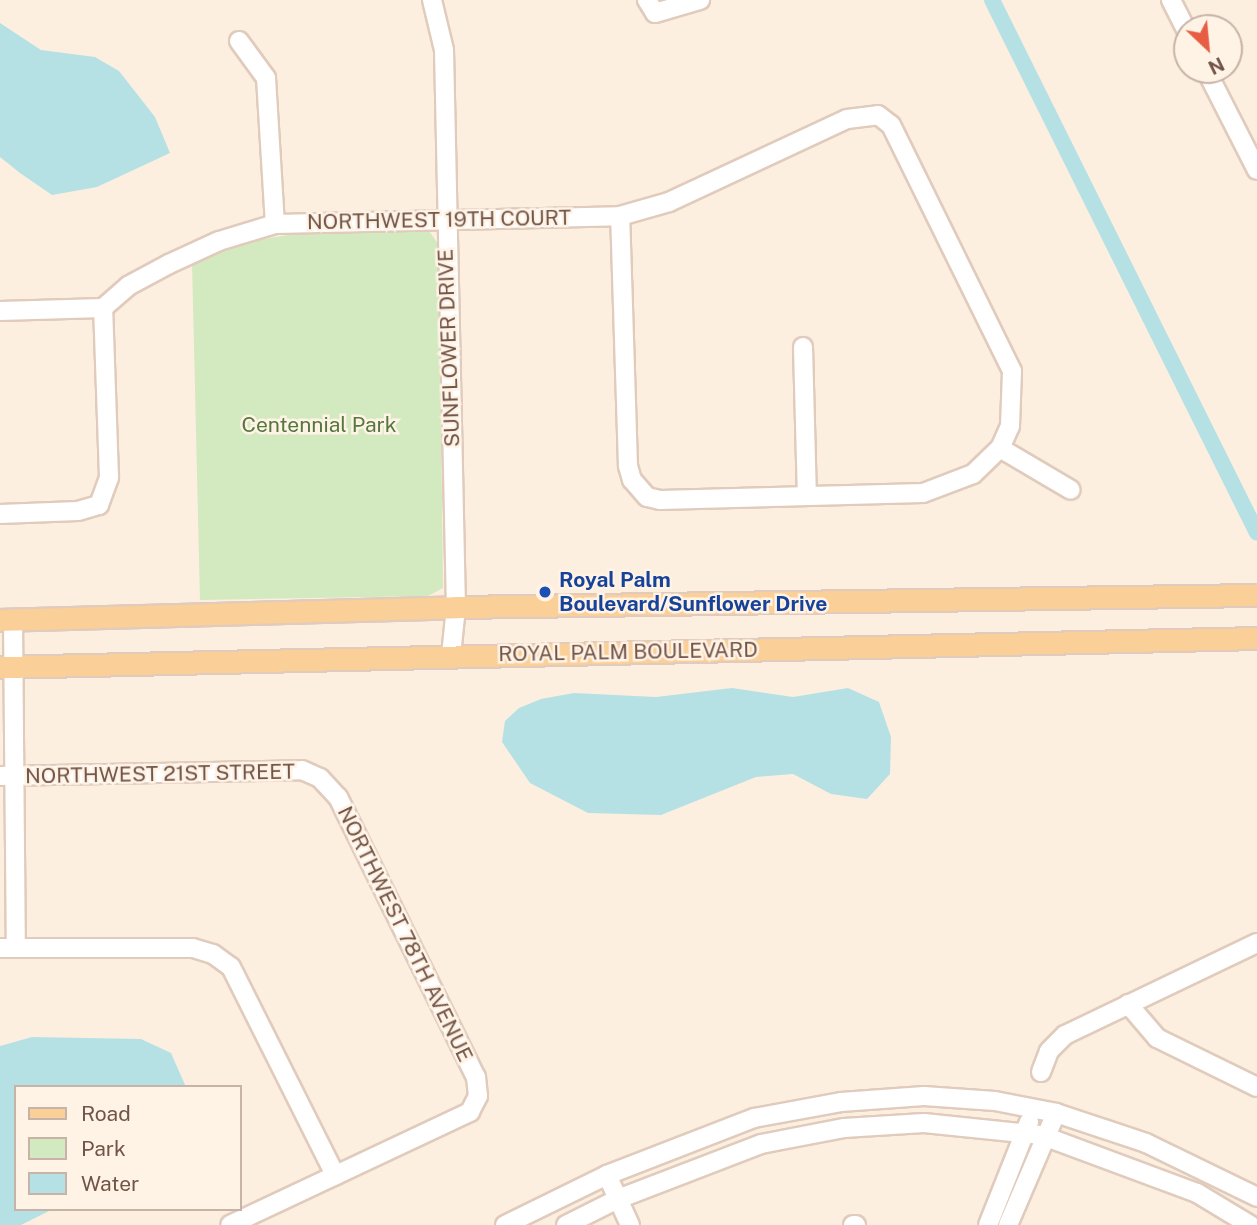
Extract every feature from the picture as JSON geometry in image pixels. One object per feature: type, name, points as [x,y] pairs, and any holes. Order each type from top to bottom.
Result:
[{"type":"main road","points":[[6,620],[456,607],[1257,595]]},
{"type":"main road","name":"ROYAL PALM BOULEVARD","points":[[7,667],[1257,638]]},
{"type":"street","name":"SUNFLOWER DRIVE","points":[[432,0],[444,50],[445,218],[456,607],[451,655]]},
{"type":"street","points":[[651,7],[701,0]]},
{"type":"street","points":[[239,41],[266,78],[275,224]]},
{"type":"street","points":[[1213,84],[1257,170]]},
{"type":"street","name":"NORTHWEST 19TH COURT","points":[[103,308],[128,286],[169,264],[219,241],[275,224],[620,216],[669,202],[847,119],[878,115],[891,125],[1012,371],[1010,426],[1000,448]]},
{"type":"street","points":[[620,216],[628,466],[638,490],[660,500],[923,493],[950,487],[973,474],[1000,448],[1071,490]]},
{"type":"street","points":[[0,311],[103,308],[109,477],[99,505],[78,511],[0,514]]},
{"type":"street","points":[[803,347],[807,495]]},
{"type":"street","points":[[6,620],[8,948],[193,948],[214,954],[231,967],[335,1175],[230,1225]]},
{"type":"street","name":"NORTHWEST 21ST STREET","points":[[7,775],[302,770],[320,778]]},
{"type":"street","name":"NORTHWEST 78TH AVENUE","points":[[320,778],[338,797],[477,1077],[478,1096],[470,1112],[335,1175]]},
{"type":"street","points":[[1041,1072],[1049,1051],[1065,1035],[1257,943]]},
{"type":"street","points":[[1128,1004],[1157,1038],[1257,1087]]},
{"type":"street","points":[[505,1225],[607,1175],[754,1118],[841,1102],[924,1096],[1056,1112],[1158,1148],[1257,1197]]},
{"type":"street","points":[[988,1225],[1034,1109]]},
{"type":"street","points":[[1008,1225],[1056,1112]]},
{"type":"street","points":[[566,1225],[618,1199],[761,1144],[844,1128],[924,1123],[1024,1132],[1046,1137],[1197,1193],[1250,1225]]},
{"type":"street","points":[[607,1175],[630,1225]]},
{"type":"green space","name":"Centennial Park","points":[[416,228],[429,231],[439,245],[443,588],[428,596],[200,600],[192,262],[246,242],[299,233]]},
{"type":"water","points":[[0,23],[41,50],[95,57],[119,71],[155,117],[170,153],[97,187],[52,195],[20,173],[0,157]]},
{"type":"water","points":[[732,688],[793,697],[848,688],[879,702],[891,737],[890,774],[867,799],[831,794],[793,774],[756,777],[661,815],[588,813],[530,783],[502,742],[505,721],[519,708],[541,699],[574,693],[656,697]]},
{"type":"water","points":[[32,1037],[141,1039],[171,1053],[185,1085],[14,1085],[14,1211],[49,1211],[21,1225],[0,1225],[0,1046]]},
{"type":"waterway","points":[[992,0],[1257,533]]},
{"type":"place","name":"Royal Palm Boulevard/Sunflower Drive","points":[[545,592]]}]
